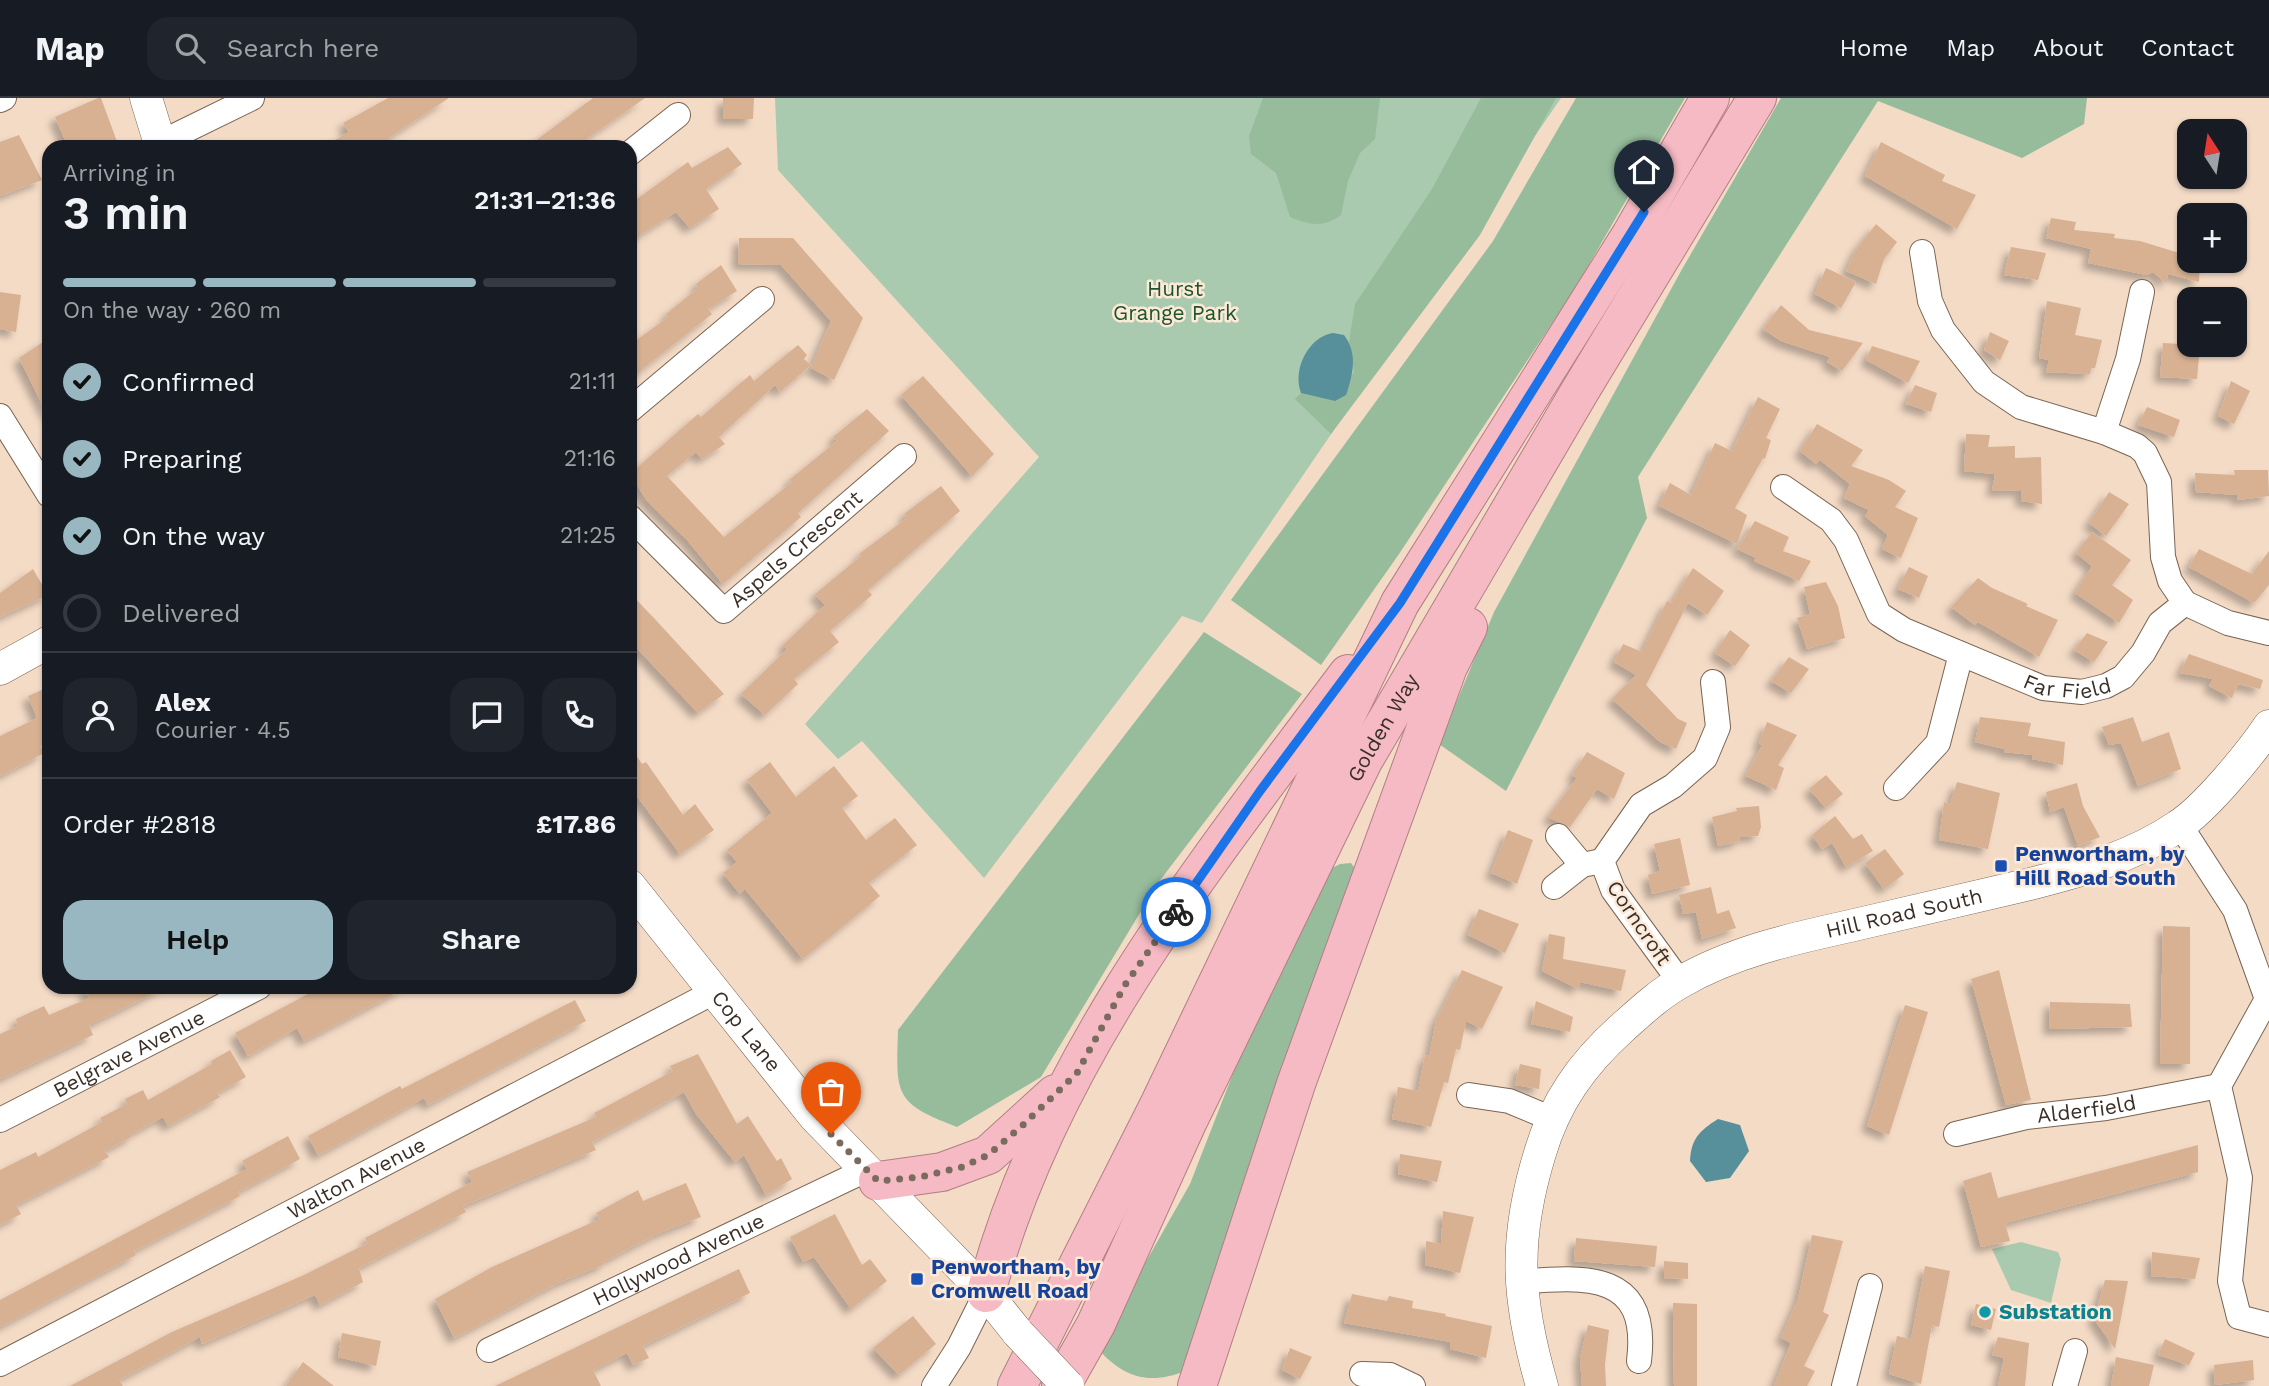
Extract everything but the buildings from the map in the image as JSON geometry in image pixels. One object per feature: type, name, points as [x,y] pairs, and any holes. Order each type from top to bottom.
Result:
[{"type":"highway","name":"Golden Way","points":[[1017,1386],[1159,1105],[1400,603],[1631,234],[1710,98]]},
{"type":"highway","name":"Golden Way","points":[[1061,1386],[1096,1324],[1186,1123],[1363,761],[1580,391],[1757,98]]},
{"type":"highway","points":[[1197,1386],[1296,1084],[1448,667],[1580,391]]},
{"type":"highway","points":[[986,1293],[1001,1237],[1048,1125],[1125,985],[1260,791],[1400,603]]},
{"type":"highway","points":[[872,1175],[942,1172],[988,1155],[1077,1073]]},
{"type":"street","points":[[146,98],[159,140]]},
{"type":"street","points":[[171,140],[252,98]]},
{"type":"street","points":[[637,148],[678,116]]},
{"type":"street","points":[[1922,252],[1930,301],[1943,330],[1984,382],[2021,407],[2104,432],[2137,446],[2152,463],[2159,482],[2163,558],[2170,581],[2185,603],[2228,624],[2269,633]]},
{"type":"street","points":[[2104,432],[2128,359],[2142,292]]},
{"type":"street","points":[[637,404],[762,299]]},
{"type":"street","points":[[0,416],[42,484]]},
{"type":"street","name":"Aspels Crescent","points":[[637,524],[723,611],[904,456]]},
{"type":"street","name":"Far Field","points":[[1783,487],[1830,520],[1846,540],[1879,614],[1904,630],[2043,688],[2082,692],[2106,686],[2123,677],[2143,653],[2160,623],[2185,603]]},
{"type":"street","points":[[0,669],[42,646]]},
{"type":"street","points":[[1896,788],[1938,743],[1961,654]]},
{"type":"street","name":"Corncroft","points":[[1554,887],[1592,863],[1641,805],[1673,786],[1705,758],[1718,727],[1713,681]]},
{"type":"street","name":"Hill Road South","points":[[1542,1386],[1520,1282],[1521,1232],[1527,1194],[1550,1118],[1601,1048],[1655,998],[1680,982],[1735,956],[1793,939],[2075,873],[2129,853],[2180,825],[2253,751],[2269,726]]},
{"type":"street","points":[[2180,825],[2235,910],[2268,999],[2219,1086],[2240,1178],[2230,1281],[2239,1317],[2269,1325]]},
{"type":"street","name":"Corncroft","points":[[1558,836],[1592,863],[1680,982]]},
{"type":"street","name":"Cop Lane","points":[[637,895],[712,993],[814,1116],[986,1293],[1018,1333],[1069,1386]]},
{"type":"street","name":"Walton Avenue","points":[[0,1364],[712,993]]},
{"type":"street","name":"Belgrave Avenue","points":[[0,1120],[245,994]]},
{"type":"street","name":"Alderfield","points":[[1956,1134],[2026,1117],[2106,1108],[2219,1086]]},
{"type":"street","points":[[1469,1095],[1509,1101],[1550,1118]]},
{"type":"street","name":"Hollywood Avenue","points":[[489,1350],[872,1175]]},
{"type":"street","points":[[1520,1282],[1577,1279],[1604,1284],[1620,1292],[1635,1308],[1640,1320],[1639,1361]]},
{"type":"street","points":[[1844,1386],[1870,1286]]},
{"type":"street","points":[[934,1386],[960,1347],[986,1293]]},
{"type":"street","points":[[2065,1386],[2075,1351]]},
{"type":"street","points":[[1362,1374],[1390,1375],[1413,1386]]},
{"type":"green space","name":"Hurst Grange Park","points":[[775,98],[1561,98],[1202,623],[1182,616],[984,878],[862,741],[838,759],[805,724],[1039,457],[778,170]]},
{"type":"green space","points":[[1263,98],[1380,98],[1375,139],[1360,153],[1348,181],[1341,215],[1335,219],[1316,224],[1290,217],[1276,173],[1251,154],[1249,136]]},
{"type":"green space","points":[[1481,98],[1556,98],[1480,235],[1331,434],[1295,399],[1301,393],[1335,401],[1354,372],[1349,342],[1355,304],[1432,189]]},
{"type":"green space","points":[[1576,98],[1685,98],[1576,287],[1399,554],[1321,665],[1231,600],[1493,241]]},
{"type":"green space","points":[[1781,98],[2087,98],[2084,124],[2022,158],[1878,101],[1638,477],[1647,518],[1506,791],[1439,744],[1494,612],[1681,271]]},
{"type":"green space","points":[[1204,632],[1302,694],[1158,883],[1041,1077],[957,1127],[921,1111],[910,1103],[899,1083],[898,1030]]},
{"type":"green space","points":[[1351,863],[1356,870],[1301,1013],[1188,1370],[1161,1378],[1127,1372],[1097,1348],[1190,1184],[1257,1012],[1328,870],[1340,864]]},
{"type":"green space","points":[[2021,1242],[2058,1252],[2061,1259],[2051,1303],[2011,1290],[1992,1249]]},
{"type":"water","points":[[1333,333],[1344,335],[1353,357],[1351,380],[1346,395],[1335,401],[1301,393],[1299,384],[1304,356],[1316,341]]},
{"type":"water","points":[[1718,1119],[1740,1125],[1749,1151],[1730,1178],[1706,1182],[1690,1161],[1692,1147],[1697,1136]]},
{"type":"way so far","points":[[831,1134],[878,1181],[942,1172],[962,1167],[988,1155],[1077,1073],[1125,985],[1176,912]]},
{"type":"place","name":"Penwortham, by Hill Road South","points":[[2001,866]]},
{"type":"place","name":"Penwortham, by Cromwell Road","points":[[917,1279]]},
{"type":"place","name":"Substation","points":[[1985,1312]]},
{"type":"route","points":[[1176,912],[1260,791],[1400,603],[1644,212]]}]
